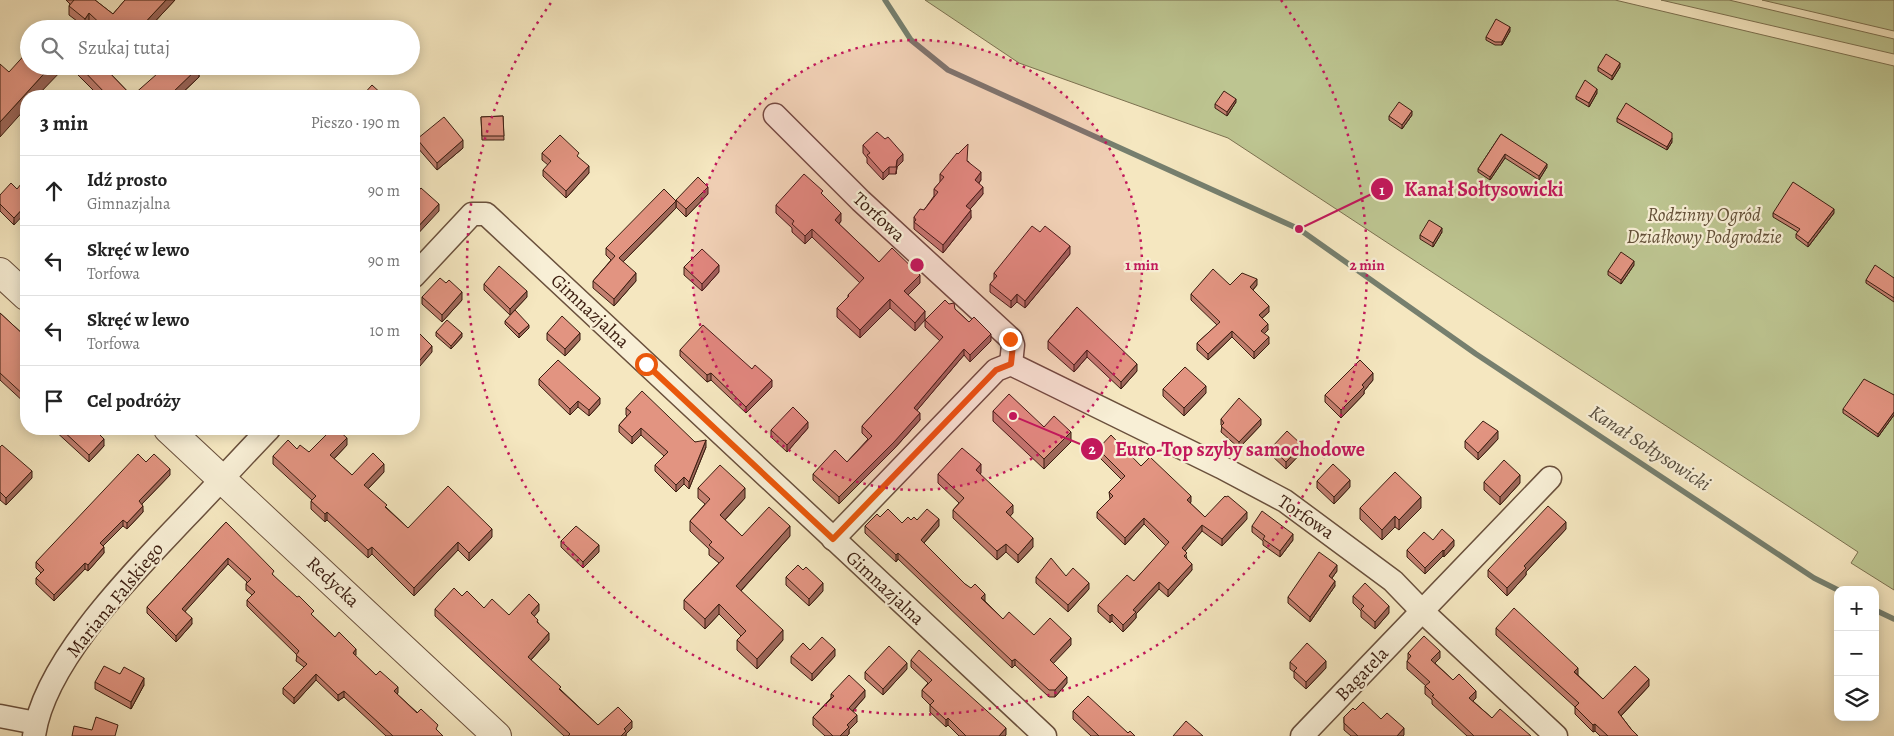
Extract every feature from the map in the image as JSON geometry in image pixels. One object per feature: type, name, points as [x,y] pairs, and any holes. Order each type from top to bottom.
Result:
[{"type":"street","name":"Torfowa","points":[[775,115],[861,201],[1010,339],[1013,345],[1011,364],[1221,467],[1285,501],[1393,581],[1422,611],[1556,736]]},
{"type":"street","name":"Gimnazjalna","points":[[420,270],[472,214],[486,214],[1045,736]]},
{"type":"street","points":[[0,272],[20,290]]},
{"type":"street","points":[[833,539],[996,370],[1011,364]]},
{"type":"street","name":"Redycka","points":[[174,435],[497,736]]},
{"type":"street","name":"Mariana Falskiego","points":[[35,729],[52,685],[72,648],[128,577],[263,435]]},
{"type":"street","name":"Bagatela","points":[[1302,736],[1550,478]]},
{"type":"street","points":[[0,716],[35,729]]},
{"type":"green space","name":"Rodzinny Ogród Działkowy Podgrodzie","points":[[925,0],[1615,0],[1894,66],[1894,590],[1851,563],[1858,552],[1228,138],[1019,63]]},
{"type":"green space","points":[[1661,0],[1729,0],[1894,39],[1894,54]]},
{"type":"green space","points":[[1762,0],[1894,0],[1894,31]]},
{"type":"building","points":[[74,0],[95,0],[113,14],[125,0],[166,0],[147,20],[96,20],[89,13],[85,19],[69,6]]},
{"type":"building","points":[[1496,19],[1510,27],[1502,42],[1495,42],[1486,37]]},
{"type":"building","points":[[1606,54],[1620,63],[1612,76],[1598,67]]},
{"type":"building","points":[[20,60],[20,75],[43,75],[29,90],[20,90],[20,100],[0,122],[0,64],[9,72]]},
{"type":"building","points":[[88,75],[112,75],[126,90],[102,90]]},
{"type":"building","points":[[156,75],[191,75],[175,90],[139,90]]},
{"type":"building","points":[[1585,80],[1597,89],[1589,103],[1576,96]]},
{"type":"building","points":[[372,85],[377,90],[367,90]]},
{"type":"building","points":[[1224,91],[1236,99],[1227,112],[1215,104]]},
{"type":"building","points":[[1399,102],[1412,111],[1402,125],[1389,116]]},
{"type":"building","points":[[1626,103],[1672,133],[1672,138],[1667,147],[1617,118]]},
{"type":"building","points":[[503,116],[504,136],[482,136],[481,117]]},
{"type":"building","points":[[444,117],[463,140],[437,163],[420,143],[420,137]]},
{"type":"building","points":[[877,132],[885,139],[888,137],[903,154],[897,160],[896,167],[889,167],[883,173],[867,155],[870,153],[863,145]]},
{"type":"building","points":[[1501,134],[1547,164],[1539,176],[1505,154],[1490,177],[1478,169]]},
{"type":"building","points":[[560,135],[579,153],[577,156],[589,166],[566,191],[543,170],[551,161],[542,153]]},
{"type":"building","points":[[968,144],[967,161],[981,172],[975,180],[983,187],[966,206],[971,210],[943,245],[914,222],[916,220],[914,217],[920,209],[924,210],[938,192],[934,189],[944,177],[940,174],[957,153]]},
{"type":"building","points":[[804,174],[823,191],[821,193],[841,213],[835,220],[879,262],[892,248],[920,275],[904,291],[925,311],[915,323],[890,299],[860,330],[837,308],[864,278],[812,229],[805,236],[792,224],[794,221],[776,205]]},
{"type":"building","points":[[698,177],[708,187],[686,209],[676,200]]},
{"type":"building","points":[[1793,182],[1834,209],[1808,243],[1796,234],[1800,229],[1773,213]]},
{"type":"building","points":[[11,183],[17,189],[20,185],[20,212],[14,218],[0,204],[0,195]]},
{"type":"building","points":[[421,188],[439,204],[420,225]]},
{"type":"building","points":[[664,189],[676,201],[619,258],[636,273],[614,299],[593,281],[615,256],[606,248]]},
{"type":"building","points":[[1429,220],[1442,228],[1433,243],[1420,235]]},
{"type":"building","points":[[1032,226],[1040,232],[1045,226],[1070,246],[1025,301],[1017,294],[1011,301],[990,284],[997,276],[994,273]]},
{"type":"building","points":[[702,249],[719,265],[702,284],[684,267]]},
{"type":"building","points":[[1621,252],[1634,261],[1621,280],[1608,271]]},
{"type":"building","points":[[1875,265],[1894,278],[1894,298],[1866,280]]},
{"type":"building","points":[[499,266],[527,291],[510,309],[484,284]]},
{"type":"building","points":[[1213,269],[1230,285],[1242,273],[1257,279],[1250,287],[1269,306],[1259,315],[1268,324],[1261,331],[1269,337],[1254,352],[1232,331],[1208,354],[1197,343],[1220,322],[1191,294]]},
{"type":"building","points":[[440,278],[446,283],[449,280],[462,292],[442,315],[422,297]]},
{"type":"building","points":[[945,300],[949,304],[954,303],[955,309],[969,322],[974,317],[991,334],[970,355],[964,349],[914,408],[920,413],[839,497],[813,474],[835,450],[847,462],[872,436],[862,426],[943,337],[925,320]]},
{"type":"building","points":[[1077,307],[1137,364],[1121,382],[1087,350],[1074,365],[1048,341]]},
{"type":"building","points":[[515,310],[529,325],[519,334],[505,321]]},
{"type":"building","points":[[0,313],[20,331],[20,391],[0,373]]},
{"type":"building","points":[[562,316],[580,333],[565,349],[547,333]]},
{"type":"building","points":[[447,320],[462,333],[451,346],[436,332]]},
{"type":"building","points":[[703,325],[752,369],[755,365],[772,380],[746,407],[711,373],[707,375],[680,350]]},
{"type":"building","points":[[420,334],[432,346],[420,360]]},
{"type":"building","points":[[558,360],[600,398],[589,410],[578,401],[570,409],[539,379]]},
{"type":"building","points":[[1360,360],[1373,373],[1362,385],[1364,387],[1341,410],[1325,395]]},
{"type":"building","points":[[1185,367],[1206,386],[1184,408],[1163,389]]},
{"type":"building","points":[[1864,379],[1894,395],[1894,412],[1878,434],[1843,409]]},
{"type":"building","points":[[642,391],[695,442],[706,440],[689,482],[684,477],[676,485],[655,465],[668,452],[641,428],[632,437],[619,425],[631,412],[626,408]]},
{"type":"building","points":[[1009,394],[1044,427],[1054,416],[1071,432],[1044,459],[993,411]]},
{"type":"building","points":[[1239,398],[1261,419],[1239,442],[1221,426],[1224,423],[1221,419]]},
{"type":"building","points":[[793,407],[808,422],[787,445],[771,430]]},
{"type":"building","points":[[1483,421],[1498,431],[1478,453],[1465,441]]},
{"type":"building","points":[[1287,431],[1302,445],[1286,462],[1271,448]]},
{"type":"building","points":[[67,435],[100,435],[104,439],[89,455]]},
{"type":"building","points":[[326,435],[344,435],[347,438],[330,455],[352,475],[373,453],[384,464],[364,485],[387,505],[385,507],[408,528],[448,486],[492,529],[469,553],[458,542],[414,588],[372,547],[368,550],[327,512],[325,514],[311,501],[316,496],[273,456],[288,440],[297,449],[300,445],[309,452]]},
{"type":"building","points":[[1111,435],[1141,466],[1150,457],[1191,496],[1187,500],[1205,517],[1225,496],[1228,496],[1247,512],[1222,539],[1202,525],[1182,548],[1187,553],[1184,556],[1192,564],[1168,590],[1159,582],[1133,610],[1136,612],[1123,625],[1112,614],[1110,616],[1098,605],[1127,575],[1134,581],[1169,542],[1144,518],[1125,538],[1097,512],[1113,496],[1109,492],[1125,476],[1098,449]]},
{"type":"building","points":[[2,445],[32,471],[6,498],[0,492],[0,447]]},
{"type":"building","points":[[962,448],[981,464],[976,470],[1013,505],[1006,512],[1033,538],[1018,555],[1006,544],[997,551],[953,510],[964,498],[938,474]]},
{"type":"building","points":[[138,454],[146,462],[154,454],[170,469],[139,501],[143,506],[127,523],[123,520],[100,543],[104,547],[88,565],[85,563],[54,595],[36,578],[44,570],[36,562]]},
{"type":"building","points":[[1504,460],[1520,475],[1500,497],[1484,482]]},
{"type":"building","points":[[1333,464],[1350,480],[1334,497],[1317,481]]},
{"type":"building","points":[[720,465],[745,488],[720,515],[742,536],[769,507],[790,526],[736,586],[783,630],[757,659],[737,640],[746,631],[719,604],[705,619],[684,600],[724,558],[709,545],[712,542],[690,521],[710,499],[698,488]]},
{"type":"building","points":[[1395,472],[1421,497],[1399,520],[1395,516],[1382,530],[1360,508]]},
{"type":"building","points":[[1548,506],[1566,522],[1524,566],[1526,568],[1507,588],[1488,570]]},
{"type":"building","points":[[888,509],[902,523],[908,517],[911,520],[914,517],[917,520],[927,509],[939,519],[921,540],[965,584],[971,588],[975,584],[985,594],[981,598],[1003,619],[1009,612],[1034,635],[1050,618],[1071,638],[1050,660],[1067,677],[1055,690],[1049,690],[1015,659],[1012,661],[898,553],[896,555],[865,526],[877,514],[880,517]]},
{"type":"building","points":[[1262,511],[1293,534],[1280,551],[1263,539],[1265,536],[1252,526]]},
{"type":"building","points":[[226,522],[274,571],[272,574],[314,611],[311,614],[335,637],[339,632],[356,649],[353,653],[376,675],[380,671],[398,687],[394,691],[417,713],[421,709],[438,725],[436,729],[443,736],[393,736],[344,691],[338,695],[316,674],[294,698],[283,688],[307,664],[296,655],[299,651],[247,600],[255,592],[246,584],[251,579],[228,558],[182,609],[192,618],[176,636],[147,607]]},
{"type":"building","points":[[576,526],[599,545],[583,562],[561,541]]},
{"type":"building","points":[[1442,529],[1454,540],[1425,568],[1407,550],[1424,532],[1433,540]]},
{"type":"building","points":[[1319,552],[1337,565],[1329,576],[1335,581],[1310,617],[1288,597]]},
{"type":"building","points":[[1051,558],[1066,576],[1073,568],[1089,583],[1068,605],[1036,577]]},
{"type":"building","points":[[798,565],[803,570],[806,567],[823,583],[809,599],[786,577]]},
{"type":"building","points":[[1365,583],[1389,606],[1375,622],[1361,609],[1364,606],[1353,596]]},
{"type":"building","points":[[454,588],[462,596],[467,591],[484,608],[492,599],[509,615],[529,594],[539,604],[531,613],[538,620],[537,622],[549,633],[528,657],[598,725],[618,707],[632,721],[624,729],[626,731],[621,736],[568,736],[570,734],[435,609]]},
{"type":"building","points":[[1514,608],[1578,668],[1574,672],[1603,699],[1635,666],[1649,679],[1618,712],[1638,736],[1608,736],[1595,724],[1593,725],[1575,707],[1579,703],[1496,628]]},
{"type":"building","points":[[1424,636],[1440,651],[1431,660],[1453,680],[1459,674],[1476,691],[1469,698],[1492,718],[1500,709],[1531,736],[1474,736],[1432,696],[1434,695],[1425,686],[1430,682],[1407,661],[1411,656],[1408,653]]},
{"type":"building","points":[[822,637],[835,649],[812,674],[791,656],[803,643],[810,650]]},
{"type":"building","points":[[1307,643],[1326,661],[1306,682],[1294,671],[1297,668],[1290,662]]},
{"type":"building","points":[[889,646],[907,663],[883,689],[865,672]]},
{"type":"building","points":[[919,650],[1006,728],[999,736],[966,736],[948,718],[946,720],[930,705],[934,701],[922,690],[932,680],[911,660]]},
{"type":"building","points":[[104,666],[120,674],[124,667],[144,678],[131,702],[95,682]]},
{"type":"building","points":[[849,675],[865,690],[849,708],[857,715],[847,725],[849,727],[840,736],[833,736],[813,717],[834,696],[831,694]]},
{"type":"building","points":[[1088,696],[1128,733],[1130,731],[1135,736],[1099,736],[1073,711]]},
{"type":"building","points":[[1363,702],[1381,719],[1387,713],[1404,728],[1397,736],[1358,736],[1344,723],[1344,717]]},
{"type":"building","points":[[96,717],[118,725],[115,736],[72,736],[74,726],[92,730]]},
{"type":"building","points":[[1186,721],[1203,736],[1173,736]]},
{"type":"waterway","name":"Kanał Sołtysowicki","points":[[885,0],[911,40],[948,70],[1299,229],[1476,354],[1814,578],[1834,588]]},
{"type":"waterway","name":"Kanał Sołtysowicki","points":[[1879,612],[1894,619]]},
{"type":"place","name":"Kanał Sołtysowicki","points":[[1299,229]]},
{"type":"place","name":"Euro-Top szyby samochodowe","points":[[1013,416]]},
{"type":"route","points":[[646,364],[833,539],[996,370],[1011,364],[1013,345],[1010,339]]}]
